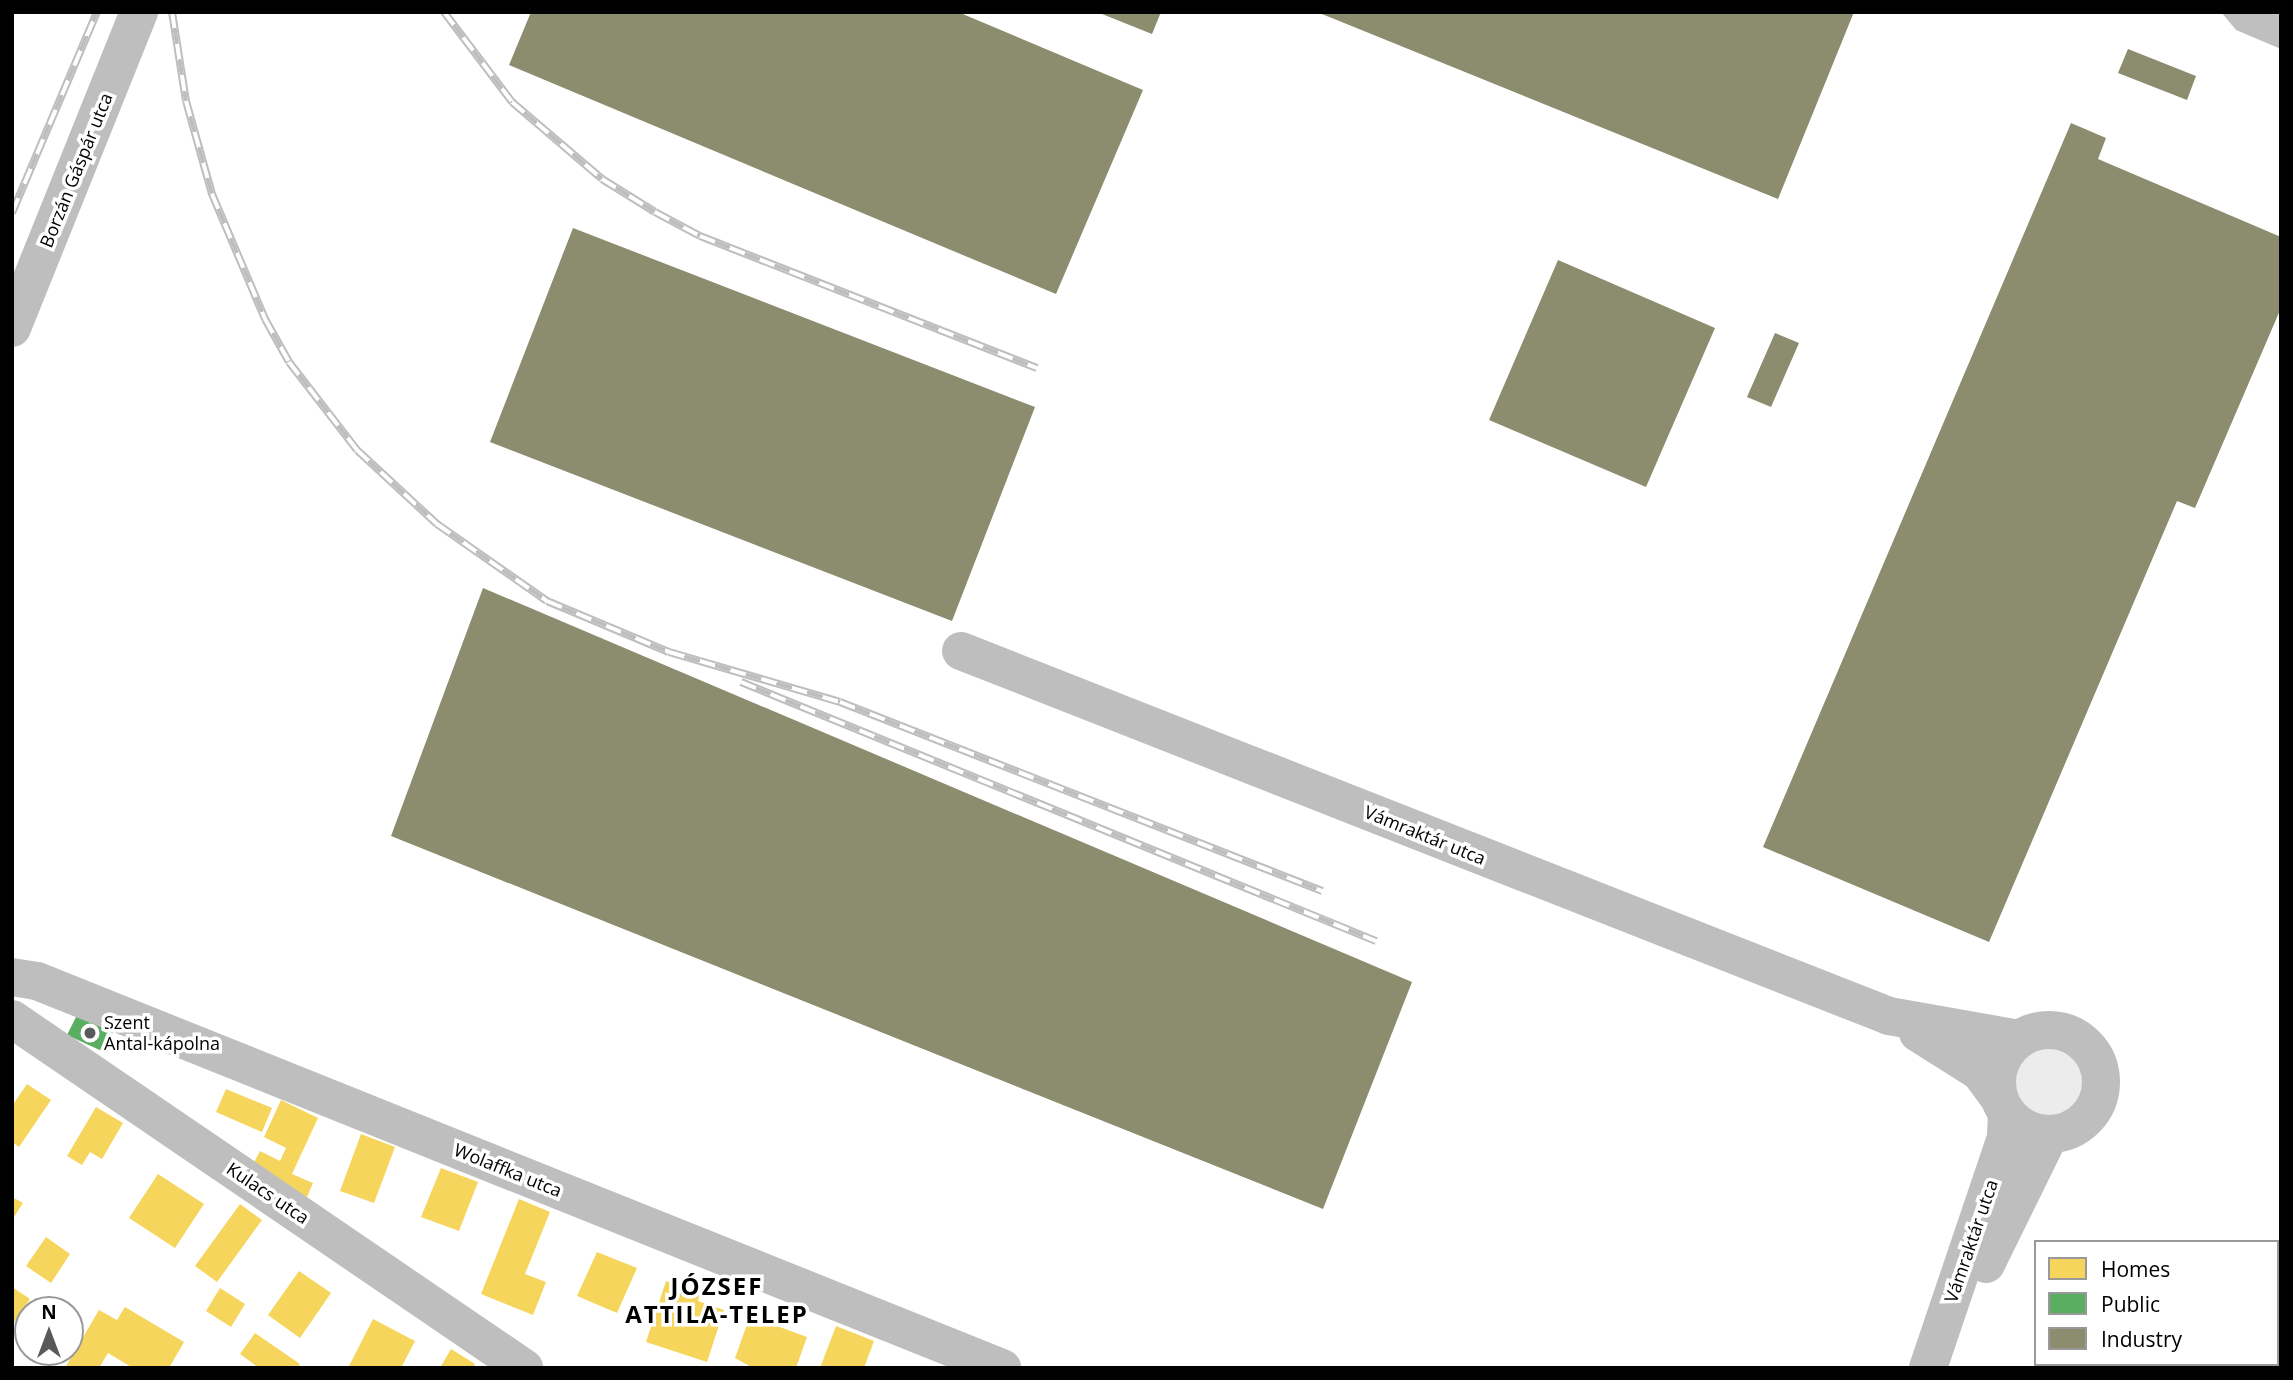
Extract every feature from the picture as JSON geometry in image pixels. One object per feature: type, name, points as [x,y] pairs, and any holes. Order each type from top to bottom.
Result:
[{"type":"street","name":"Borzán Gáspár utca","points":[[12,328],[139,12]]},
{"type":"street","name":"Vámraktár utca","points":[[961,651],[1889,1016],[1980,1072],[2003,1105],[2006,1138],[1928,1368]]},
{"type":"street","name":"Wolaffka utca","points":[[12,976],[37,981],[1002,1368]]},
{"type":"street","name":"Vámraktár utca","points":[[1889,1016],[2020,1039]]},
{"type":"street","name":"Kulacs utca","points":[[12,1020],[523,1368]]},
{"type":"street","points":[[2057,1031],[2073,1036],[2097,1061],[2100,1094],[2093,1110],[2082,1123],[2050,1134],[2026,1129],[2003,1105],[1997,1076],[2004,1055],[2020,1039],[2057,1031]]},
{"type":"street","name":"Vámraktár utca","points":[[1938,1368],[2050,1134]]},
{"type":"shaded area","points":[[2221,12],[2281,12],[2281,49],[2236,30]]},
{"type":"shaded area","points":[[2042,1048],[2056,1048],[2069,1053],[2079,1063],[2084,1083],[2079,1103],[2069,1113],[2056,1118],[2042,1118],[2029,1113],[2019,1103],[2014,1090],[2014,1076],[2019,1063],[2029,1053]]},
{"type":"building: Homes","points":[[27,1084],[51,1100],[19,1147],[12,1142],[12,1106]]},
{"type":"building: Homes","points":[[226,1089],[272,1108],[262,1132],[216,1112]]},
{"type":"building: Homes","points":[[281,1100],[318,1118],[292,1174],[313,1183],[307,1197],[250,1170],[260,1151],[280,1161],[286,1148],[264,1137]]},
{"type":"building: Homes","points":[[96,1107],[123,1123],[102,1159],[90,1152],[82,1165],[67,1156]]},
{"type":"building: Homes","points":[[361,1134],[395,1147],[374,1203],[340,1191]]},
{"type":"building: Homes","points":[[441,1168],[478,1182],[459,1231],[421,1217]]},
{"type":"building: Homes","points":[[158,1174],[204,1204],[175,1248],[129,1218]]},
{"type":"building: Homes","points":[[12,1197],[23,1203],[12,1220]]},
{"type":"building: Homes","points":[[519,1199],[550,1212],[525,1274],[546,1282],[533,1315],[481,1294]]},
{"type":"building: Homes","points":[[240,1204],[262,1220],[217,1282],[195,1266]]},
{"type":"building: Homes","points":[[46,1237],[70,1254],[51,1283],[26,1266]]},
{"type":"building: Homes","points":[[597,1252],[637,1268],[617,1313],[577,1296]]},
{"type":"building: Homes","points":[[299,1271],[331,1293],[300,1338],[268,1315]]},
{"type":"building: Homes","points":[[666,1281],[701,1293],[698,1301],[724,1310],[707,1362],[646,1342]]},
{"type":"building: Homes","points":[[12,1287],[26,1296],[14,1296],[12,1325]]},
{"type":"building: Homes","points":[[220,1288],[245,1304],[231,1327],[206,1311]]},
{"type":"building: Homes","points":[[125,1307],[184,1342],[169,1368],[133,1368],[108,1353],[99,1368],[65,1368],[84,1366],[84,1336],[99,1310],[117,1320]]},
{"type":"building: Homes","points":[[750,1316],[807,1337],[796,1368],[753,1368],[735,1358]]},
{"type":"building: Homes","points":[[373,1319],[415,1341],[401,1368],[348,1368]]},
{"type":"building: Homes","points":[[836,1326],[874,1341],[864,1368],[820,1368]]},
{"type":"building: Homes","points":[[255,1333],[300,1364],[297,1368],[259,1368],[240,1354]]},
{"type":"building: Homes","points":[[451,1349],[475,1364],[473,1368],[440,1368]]},
{"type":"building: Public","name":"Szent Antal-kápolna","points":[[77,1015],[113,1032],[104,1052],[67,1035]]},
{"type":"building: Industry","points":[[531,12],[958,12],[1143,90],[1056,294],[509,65]]},
{"type":"building: Industry","points":[[1097,12],[1161,12],[1152,34]]},
{"type":"building: Industry","points":[[1317,12],[1854,12],[1778,199]]},
{"type":"building: Industry","points":[[2128,49],[2196,76],[2187,100],[2118,73]]},
{"type":"building: Industry","points":[[2071,123],[2106,138],[2098,159],[2281,237],[2281,308],[2195,508],[2177,501],[1989,942],[1763,847]]},
{"type":"building: Industry","points":[[573,228],[1035,407],[952,621],[490,442]]},
{"type":"building: Industry","points":[[1558,260],[1715,328],[1646,487],[1489,420]]},
{"type":"building: Industry","points":[[1775,333],[1799,343],[1771,407],[1747,397]]},
{"type":"building: Industry","points":[[483,588],[1412,982],[1323,1209],[391,836]]},
{"type":"railway","points":[[12,213],[97,12]]},
{"type":"railway","points":[[172,12],[186,101],[212,194],[265,319],[289,362],[357,450],[437,524],[547,601],[669,652],[840,702],[1322,891]]},
{"type":"railway","points":[[444,12],[512,102],[602,179],[655,212],[700,236],[1037,368]]},
{"type":"railway","points":[[741,682],[1376,941]]},
{"type":"place","name":"Szent Antal-kápolna","points":[[90,1033]]},
{"type":"district","name":"JÓZSEF ATTILA-TELEP","points":[[717,1300]]}]
